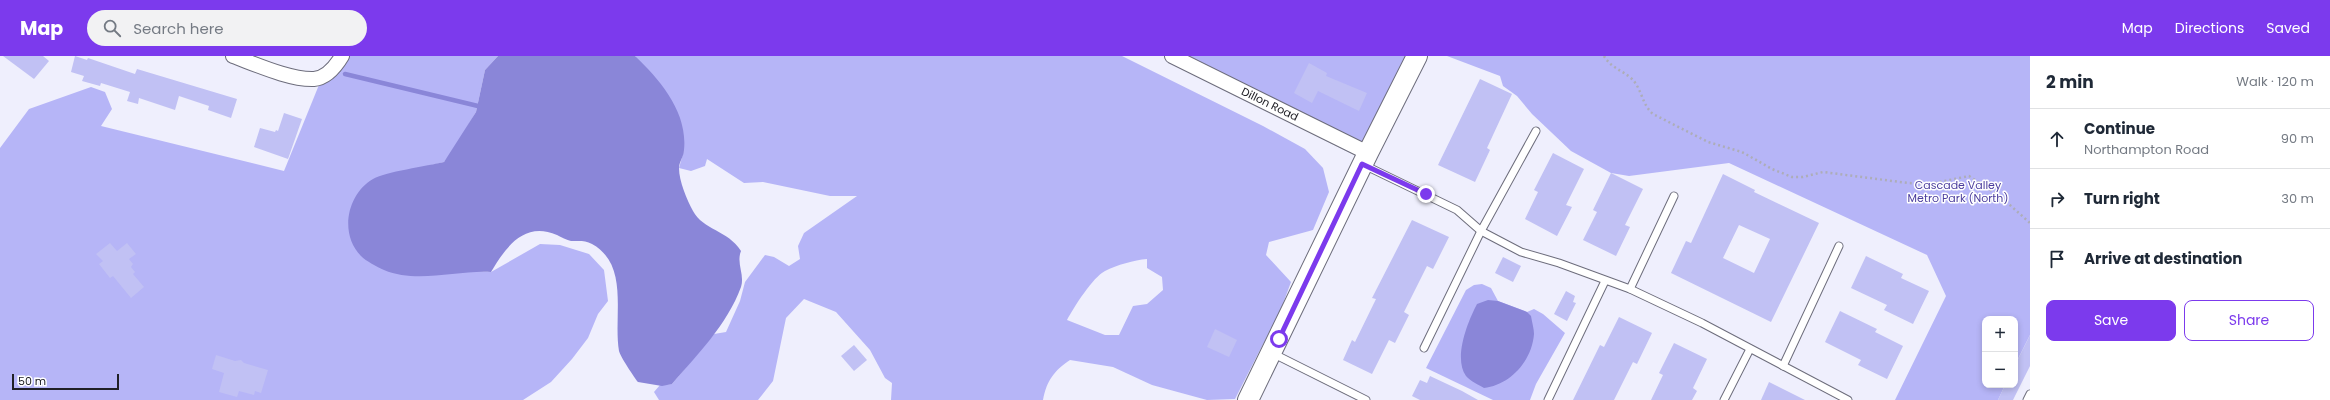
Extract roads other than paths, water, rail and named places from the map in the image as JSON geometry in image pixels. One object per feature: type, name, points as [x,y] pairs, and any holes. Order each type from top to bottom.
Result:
[{"type":"street","points":[[233,56],[295,77],[315,79],[335,67],[342,56]]},
{"type":"street","name":"Dillon Road","points":[[1172,56],[1365,158]]},
{"type":"street","points":[[1248,400],[1365,158],[1417,56]]},
{"type":"lane","points":[[1424,348],[1481,231],[1536,131]]},
{"type":"lane","points":[[1365,158],[1457,210],[1481,231],[1521,252],[1559,263],[1630,289],[1848,400]]},
{"type":"lane","points":[[1630,289],[1674,196]]},
{"type":"lane","points":[[1783,366],[1839,246]]},
{"type":"lane","points":[[1548,400],[1605,281]]},
{"type":"lane","points":[[1724,400],[1750,349]]},
{"type":"lane","points":[[1272,353],[1366,400]]},
{"type":"lane","points":[[2027,400],[2030,394]]},
{"type":"waterway","points":[[345,74],[478,106]]},
{"type":"park label","name":"Cascade Valley Metro Park (North)","points":[[1958,191]]}]
